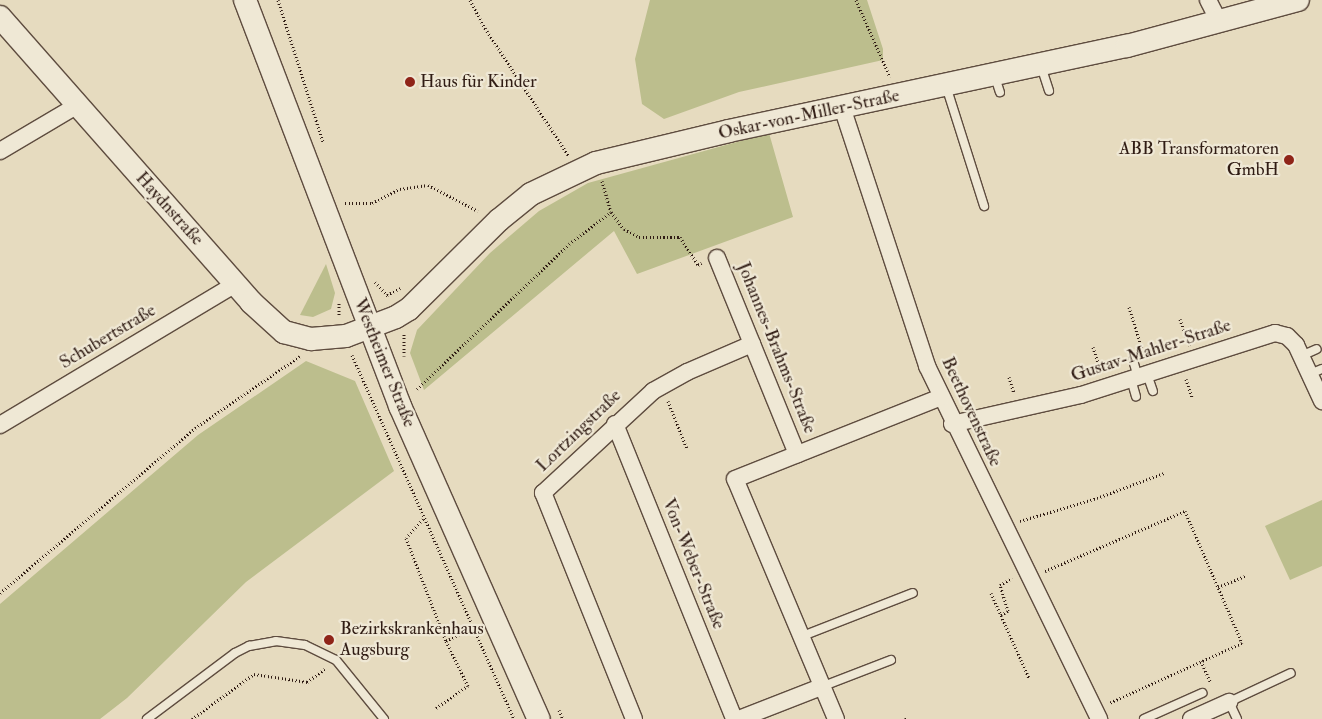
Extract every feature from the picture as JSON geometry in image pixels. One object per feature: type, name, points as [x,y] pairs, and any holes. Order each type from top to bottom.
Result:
[{"type":"street","name":"Westheimer Straße","points":[[245,0],[400,406],[540,719]]},
{"type":"street","points":[[1208,0],[1219,22]]},
{"type":"street","name":"Oskar-von-Miller-Straße","points":[[370,328],[409,309],[499,220],[531,194],[596,163],[842,107],[946,86],[998,84],[1041,66],[1219,22],[1298,0]]},
{"type":"street","name":"Haydnstraße","points":[[0,17],[76,106],[236,284],[284,332],[311,339],[346,336],[370,328]]},
{"type":"street","points":[[0,151],[76,106]]},
{"type":"street","name":"Beethovenstraße","points":[[842,107],[883,240],[952,424],[1097,714]]},
{"type":"street","name":"Johannes-Brahms-Straße","points":[[717,258],[798,454]]},
{"type":"street","name":"Schubertstraße","points":[[0,425],[236,284]]},
{"type":"street","name":"Gustav-Mahler-Straße","points":[[952,424],[1105,387],[1275,333],[1287,336],[1301,356],[1316,372],[1322,401]]},
{"type":"street","name":"Lortzingstraße","points":[[634,719],[543,493],[615,424],[662,385],[752,344]]},
{"type":"street","points":[[836,719],[820,687],[735,479],[941,397]]},
{"type":"street","name":"Von-Weber-Straße","points":[[615,424],[734,719]]},
{"type":"street","points":[[739,719],[820,687]]},
{"type":"street","points":[[1191,719],[1229,702]]},
{"type":"lane","points":[[1041,66],[1049,91]]},
{"type":"lane","points":[[946,86],[984,206]]},
{"type":"lane","points":[[1301,356],[1317,349]]},
{"type":"lane","points":[[1133,360],[1153,391]]},
{"type":"lane","points":[[1136,396],[1142,376]]},
{"type":"lane","points":[[800,637],[913,593]]},
{"type":"lane","points":[[147,719],[235,653],[249,646],[276,641],[305,645],[336,660],[384,719]]},
{"type":"lane","points":[[820,687],[891,660]]},
{"type":"lane","points":[[1237,719],[1229,702],[1291,673]]},
{"type":"lane","points":[[1144,719],[1202,692]]},
{"type":"path","points":[[278,0],[300,78],[327,152]]},
{"type":"path","points":[[470,0],[485,28],[568,154],[574,172]]},
{"type":"path","points":[[856,0],[891,79]]},
{"type":"path","points":[[596,163],[612,212],[624,229],[639,237],[680,238],[698,265],[717,258]]},
{"type":"path","points":[[345,202],[372,203],[400,189],[428,185],[478,211]]},
{"type":"path","points":[[342,194],[348,211]]},
{"type":"path","points":[[417,389],[569,244],[612,212]]},
{"type":"path","points":[[372,273],[375,282]]},
{"type":"path","points":[[1129,307],[1142,376]]},
{"type":"path","points":[[1180,319],[1193,359]]},
{"type":"path","points":[[1093,347],[1105,387]]},
{"type":"path","points":[[0,593],[195,428],[304,353]]},
{"type":"path","points":[[352,354],[423,519],[514,719]]},
{"type":"path","points":[[662,385],[688,449]]},
{"type":"path","points":[[1004,526],[1097,498],[1164,473]]},
{"type":"path","points":[[1001,615],[1008,610],[1000,584],[1028,575],[1185,511],[1242,643],[1097,714]]},
{"type":"path","points":[[423,519],[406,538],[446,641],[468,686],[436,708]]},
{"type":"path","points":[[1218,587],[1247,575]]},
{"type":"path","points":[[991,593],[1029,678]]},
{"type":"path","points":[[446,641],[472,628]]},
{"type":"path","points":[[192,719],[254,674],[307,682],[330,664]]},
{"type":"green space","points":[[650,0],[867,0],[883,49],[883,60],[739,92],[664,119],[642,104],[635,59]]},
{"type":"green space","points":[[769,133],[793,217],[637,274],[614,231],[424,390],[410,353],[417,330],[490,253],[539,211],[588,183]]},
{"type":"green space","points":[[326,264],[335,293],[331,309],[313,317],[300,315]]},
{"type":"green space","points":[[306,361],[355,381],[394,471],[246,582],[127,698],[100,719],[0,719],[0,604],[198,435]]},
{"type":"green space","points":[[1322,500],[1322,566],[1290,580],[1265,526]]},
{"type":"place","name":"Haus für Kinder","points":[[410,82]]},
{"type":"place","name":"ABB Transformatoren GmbH","points":[[1289,160]]},
{"type":"place","name":"Bezirkskrankenhaus Augsburg","points":[[329,640]]}]
